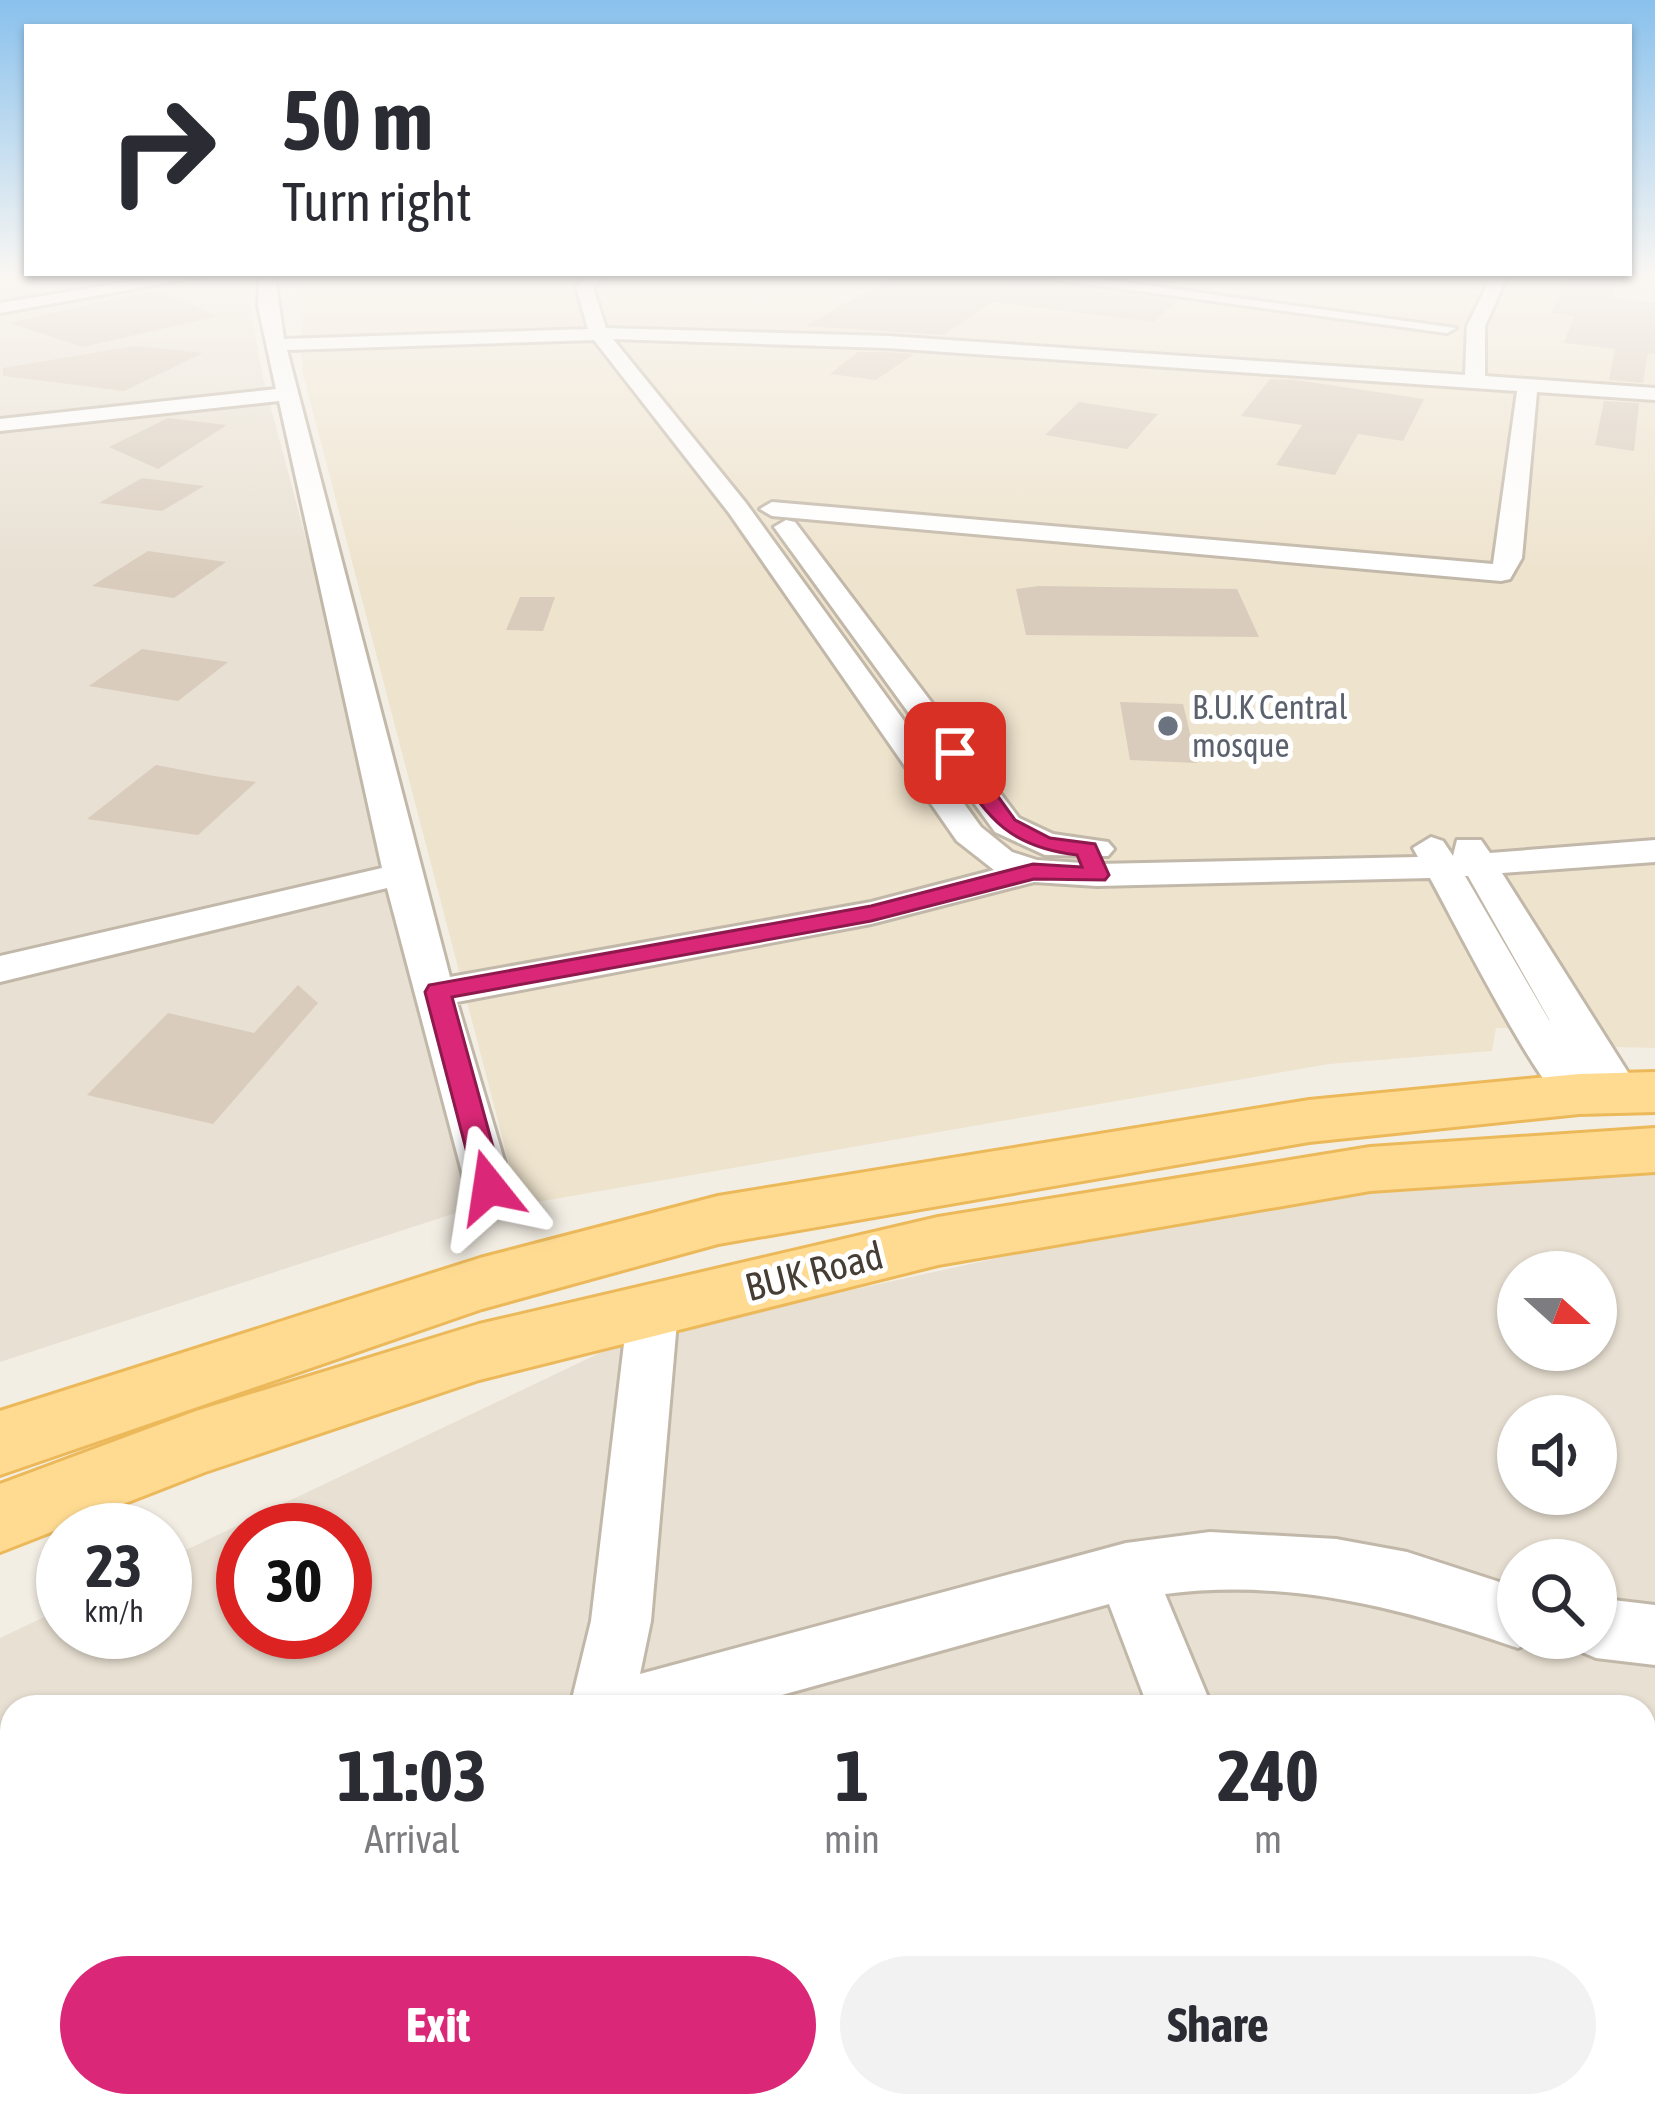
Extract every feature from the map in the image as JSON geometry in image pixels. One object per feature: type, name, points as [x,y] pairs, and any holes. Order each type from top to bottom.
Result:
[{"type":"main road","name":"BUK Road","points":[[0,1443],[481,1284],[718,1220],[1310,1120],[1618,1093]]},
{"type":"main road","name":"BUK Road","points":[[0,1518],[196,1443],[435,1366],[938,1240],[1347,1173],[1655,1150]]},
{"type":"street","points":[[284,376],[309,500],[401,874],[438,992],[489,1187]]},
{"type":"street","points":[[646,376],[969,834],[999,860],[1033,872]]},
{"type":"street","points":[[653,376],[772,509],[1007,825],[1092,862]]},
{"type":"street","points":[[1414,376],[1655,394]]},
{"type":"street","points":[[1474,376],[1474,380]]},
{"type":"street","points":[[772,509],[1502,573],[1509,558],[1528,384]]},
{"type":"street","points":[[0,425],[185,400],[289,394]]},
{"type":"street","points":[[782,568],[814,564]]},
{"type":"street","points":[[889,726],[929,717]]},
{"type":"street","points":[[1455,854],[1655,831]]},
{"type":"street","points":[[438,992],[871,914],[1033,872],[1092,862],[1655,851]]},
{"type":"street","points":[[1455,854],[1533,1028],[1618,1093]]},
{"type":"street","points":[[0,969],[401,874]]},
{"type":"street","points":[[639,1695],[621,1621],[653,1310]]},
{"type":"street","points":[[674,1695],[1126,1571],[1210,1560],[1336,1568],[1407,1581],[1497,1611]]},
{"type":"street","points":[[1126,1571],[1175,1695]]},
{"type":"street","points":[[1617,1630],[1655,1635]]},
{"type":"shaded area","points":[[0,376],[263,376],[483,1204],[0,1362]]},
{"type":"shaded area","points":[[304,376],[1655,376],[1655,1048],[1616,1047],[1598,1029],[1496,1028],[1492,1051],[1329,1064],[520,1205]]},
{"type":"shaded area","points":[[1655,1160],[1655,1695],[0,1695],[0,1638],[36,1621],[36,1659],[192,1659],[192,1547],[216,1536],[216,1659],[372,1659],[372,1503],[285,1503],[629,1339],[1075,1241],[1544,1163]]},
{"type":"building","points":[[3,376],[156,376],[124,391]]},
{"type":"building","points":[[1610,376],[1644,376],[1643,383],[1609,380]]},
{"type":"building","points":[[1270,379],[1424,399],[1403,441],[1358,434],[1335,475],[1276,465],[1302,425],[1241,416]]},
{"type":"building","points":[[1604,401],[1639,403],[1634,451],[1595,445]]},
{"type":"building","points":[[1079,402],[1158,414],[1127,449],[1045,435]]},
{"type":"building","points":[[168,418],[227,425],[158,469],[109,447]]},
{"type":"building","points":[[142,478],[204,486],[162,511],[99,503]]},
{"type":"building","points":[[148,551],[226,562],[174,598],[92,586]]},
{"type":"building","points":[[1016,589],[1237,589],[1259,637],[1026,635]]},
{"type":"building","points":[[520,597],[555,597],[543,631],[506,630]]},
{"type":"building","points":[[142,649],[228,662],[178,701],[89,686]]},
{"type":"building","points":[[1120,702],[1183,704],[1197,763],[1130,760]]},
{"type":"building","points":[[156,765],[256,782],[198,835],[87,819]]},
{"type":"building","points":[[298,985],[318,1003],[213,1124],[87,1095],[168,1013],[254,1033]]},
{"type":"place","name":"B.U.K Central mosque","points":[[1168,726]]},
{"type":"route","points":[[489,1187],[438,992],[871,914],[1033,872],[1097,875],[1087,849],[1045,844],[1007,825],[955,753]]}]
